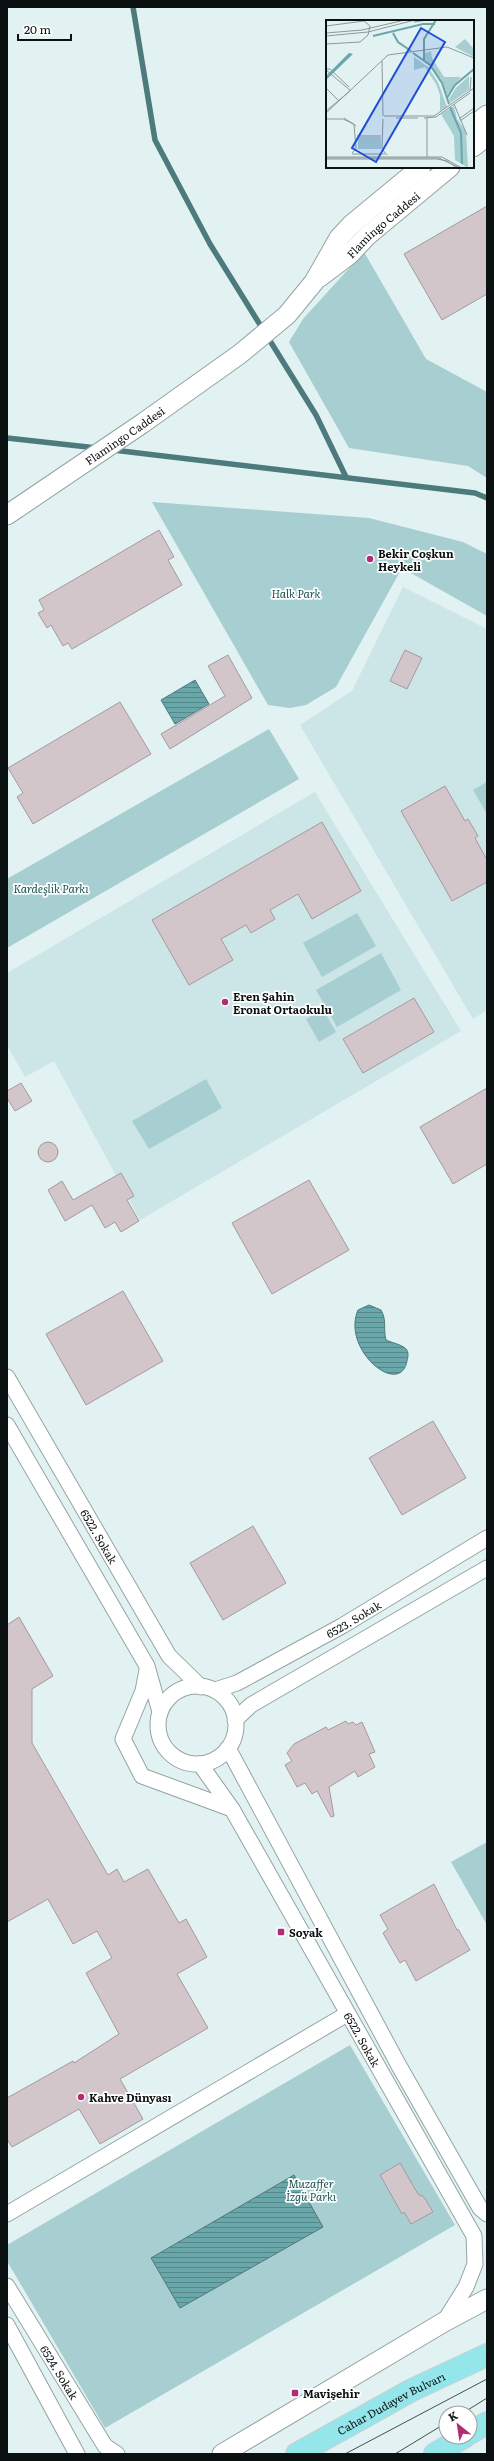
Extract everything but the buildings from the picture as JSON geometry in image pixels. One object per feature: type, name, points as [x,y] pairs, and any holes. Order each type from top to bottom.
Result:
[{"type":"main road","name":"Cahar Dudayev Bulvarı","points":[[297,2454],[412,2390],[487,2355]]},
{"type":"main road","points":[[478,2428],[487,2423]]},
{"type":"main road","points":[[435,2454],[450,2445]]},
{"type":"street","points":[[474,125],[487,115]]},
{"type":"street","points":[[474,146],[487,136]]},
{"type":"street","name":"Flamingo Caddesi","points":[[7,515],[143,423],[240,354],[286,315],[314,282],[339,238],[372,206],[420,168]]},
{"type":"street","name":"Flamingo Caddesi","points":[[314,282],[349,255],[367,236],[449,168]]},
{"type":"street","name":"6522. Sokak","points":[[7,1377],[169,1656],[208,1688]]},
{"type":"street","points":[[7,1425],[147,1666],[160,1712],[158,1734],[162,1744],[178,1760],[200,1764],[211,1762],[228,1748],[235,1730],[235,1720],[232,1708],[225,1698],[208,1688],[181,1689],[172,1694],[160,1712]]},
{"type":"street","name":"6523. Sokak","points":[[208,1688],[237,1683],[342,1626],[487,1538]]},
{"type":"street","points":[[235,1720],[251,1705],[487,1568]]},
{"type":"street","points":[[147,1666],[143,1691],[123,1739],[142,1776],[232,1809]]},
{"type":"street","name":"6522. Sokak","points":[[228,1748],[398,2064],[480,2208],[487,2214]]},
{"type":"street","name":"6522. Sokak","points":[[200,1764],[232,1809],[347,2014],[458,2204],[474,2236],[475,2264],[466,2287],[444,2322]]},
{"type":"street","points":[[7,2214],[347,2014]]},
{"type":"street","name":"6524. Sokak","points":[[7,2286],[106,2446],[117,2454]]},
{"type":"street","points":[[222,2454],[444,2322],[487,2299]]},
{"type":"street","name":"6524. Sokak","points":[[7,2325],[77,2454]]},
{"type":"shaded area","points":[[403,587],[487,629],[487,1010],[473,1019],[300,725],[352,691]]},
{"type":"shaded area","points":[[195,680],[209,704],[175,724],[161,700]]},
{"type":"shaded area","name":"Eren Şahin Eronat Ortaokulu","points":[[315,792],[461,1031],[140,1220],[54,1061],[25,1077],[7,1045],[7,973]]},
{"type":"shaded area","points":[[369,1305],[381,1310],[383,1314],[386,1340],[402,1346],[407,1350],[408,1355],[402,1371],[394,1374],[384,1372],[364,1353],[358,1340],[355,1325],[358,1310]]},
{"type":"shaded area","points":[[294,2175],[323,2227],[180,2308],[151,2258]]},
{"type":"green space","points":[[364,252],[426,359],[487,392],[487,478],[468,466],[349,448],[289,342],[303,319]]},
{"type":"green space","name":"Halk Park","points":[[152,502],[369,518],[463,542],[487,554],[487,616],[402,568],[336,687],[306,705],[290,708],[268,705]]},
{"type":"green space","name":"Kardeşlik Parkı","points":[[269,729],[299,779],[7,948],[7,879]]},
{"type":"green space","points":[[487,782],[487,814],[473,790]]},
{"type":"green space","points":[[357,913],[376,946],[322,977],[303,943]]},
{"type":"green space","points":[[381,953],[401,990],[337,1027],[316,990]]},
{"type":"green space","points":[[323,1009],[336,1032],[319,1042],[306,1019]]},
{"type":"green space","points":[[206,1079],[222,1108],[149,1149],[132,1121]]},
{"type":"green space","points":[[487,1842],[487,1925],[451,1862]]},
{"type":"green space","name":"Muzaffer İzgü Parkı","points":[[350,2045],[455,2225],[105,2428],[7,2261],[7,2245]]},
{"type":"waterway","points":[[133,7],[155,140],[210,244],[316,415],[346,477]]},
{"type":"waterway","points":[[7,438],[97,448]]},
{"type":"waterway","points":[[113,450],[475,493],[487,498]]},
{"type":"tram line","points":[[345,2454],[487,2379]]},
{"type":"tram line","points":[[476,2405],[487,2398]]},
{"type":"tram line","points":[[395,2454],[438,2428]]},
{"type":"place","name":"Bekir Coşkun Heykeli","points":[[370,559]]},
{"type":"place","name":"Eren Şahin Eronat Ortaokulu","points":[[225,1002]]},
{"type":"place","name":"Soyak","points":[[281,1932]]},
{"type":"place","name":"Kahve Dünyası","points":[[81,2097]]},
{"type":"place","name":"Mavişehir","points":[[295,2393]]}]
